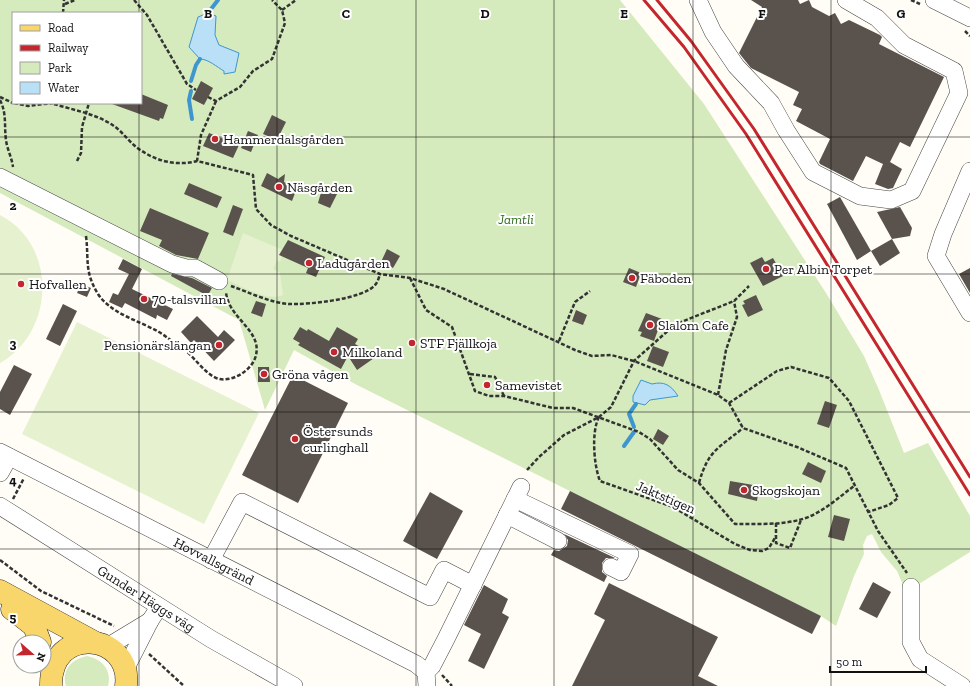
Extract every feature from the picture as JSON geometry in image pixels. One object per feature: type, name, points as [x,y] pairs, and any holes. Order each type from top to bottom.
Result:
[{"type":"main road","points":[[0,591],[101,644],[119,657],[126,678]]},
{"type":"main road","points":[[0,599],[34,626],[37,634]]},
{"type":"main road","points":[[52,666],[66,649],[79,643],[101,644]]},
{"type":"street","points":[[698,0],[713,32],[732,61],[771,103],[786,130],[813,172],[860,196],[891,200],[912,191],[959,93],[954,71],[904,45],[877,18],[846,0]]},
{"type":"street","points":[[934,0],[970,18]]},
{"type":"street","points":[[970,171],[942,234],[936,256],[970,313]]},
{"type":"street","points":[[0,177],[172,264],[186,268],[195,268],[224,283]]},
{"type":"street","points":[[0,473],[5,455]]},
{"type":"street","name":"Hovvallsgränd","points":[[5,455],[416,664],[427,679]]},
{"type":"street","name":"Hovvallsgränd","points":[[427,679],[518,493],[630,554],[621,572],[611,567]]},
{"type":"street","points":[[211,560],[242,502],[430,597],[444,570],[473,585]]},
{"type":"street","name":"Gunder Häggs väg","points":[[2,507],[159,607],[294,686]]},
{"type":"street","points":[[507,515],[558,541]]},
{"type":"street","points":[[911,587],[911,642],[920,659],[962,686]]},
{"type":"street","points":[[126,678],[133,639],[150,621],[159,607]]},
{"type":"street","points":[[101,644],[133,639]]},
{"type":"path","points":[[63,12],[65,4],[64,0]]},
{"type":"path","points":[[65,4],[75,0]]},
{"type":"path","points":[[134,0],[147,15],[187,84],[196,90]]},
{"type":"path","points":[[197,161],[201,135],[216,102],[240,87],[253,72],[272,59],[285,23],[282,10],[272,0]]},
{"type":"path","points":[[282,10],[296,0]]},
{"type":"path","points":[[208,97],[216,102]]},
{"type":"path","points":[[0,99],[12,103]]},
{"type":"path","points":[[0,99],[6,120],[6,142],[12,159],[14,175],[21,188]]},
{"type":"path","points":[[18,104],[28,106],[53,104],[86,113],[114,126],[141,151],[165,162],[197,161],[253,174],[256,209],[271,225],[291,236],[380,274],[410,278],[444,289],[559,341],[575,350],[592,356],[611,355],[634,361],[718,395],[730,403],[743,428],[797,447],[846,468],[878,531],[906,572],[911,587]]},
{"type":"path","points":[[77,161],[82,145],[82,127],[89,104]]},
{"type":"path","points":[[81,232],[86,235],[86,257],[90,278],[105,303],[160,333],[184,349],[196,362],[217,378],[236,378],[248,369],[256,356],[257,346],[254,335],[239,320],[227,298],[224,283]]},
{"type":"path","points":[[224,283],[254,294],[289,304],[331,301],[360,294],[375,285],[380,274]]},
{"type":"path","points":[[410,278],[426,310],[452,327],[475,391],[489,396],[504,396],[553,408],[573,408],[639,432],[650,439],[678,470],[699,483],[735,524],[776,523],[801,519],[823,508],[854,486]]},
{"type":"path","points":[[527,470],[564,435],[599,417],[611,407],[634,361],[676,324],[734,301],[748,286]]},
{"type":"path","points":[[559,341],[575,302],[590,291]]},
{"type":"path","points":[[718,395],[726,350],[737,317],[734,301]]},
{"type":"path","points":[[730,403],[776,371],[791,367],[829,378],[849,401],[898,498],[889,505],[868,512]]},
{"type":"path","points":[[470,374],[495,377],[504,396]]},
{"type":"path","name":"Jaktstigen","points":[[599,417],[596,423],[594,453],[596,470],[600,481],[673,507],[734,544],[750,550],[762,551],[769,548],[776,536]]},
{"type":"path","points":[[699,483],[703,468],[710,454],[743,428]]},
{"type":"path","points":[[2,507],[10,504],[30,468]]},
{"type":"path","points":[[776,523],[776,543],[790,548],[801,519]]},
{"type":"path","points":[[0,560],[41,591],[117,627],[133,639],[184,686]]},
{"type":"green space","name":"Jamtli","points":[[0,0],[620,0],[704,104],[826,293],[864,356],[904,453],[928,443],[970,516],[970,552],[906,592],[897,571],[881,552],[872,534],[867,536],[863,545],[864,554],[854,576],[836,626],[821,616],[357,385],[294,350],[265,410],[239,320],[0,193]]},
{"type":"green space","name":"Hofvallen","points":[[0,215],[19,229],[32,246],[40,267],[42,289],[39,310],[31,331],[18,349],[0,363]]},
{"type":"green space","points":[[243,233],[283,250],[280,262],[277,260],[273,269],[280,273],[283,295],[277,297],[262,295],[227,280]]},
{"type":"green space","points":[[77,322],[259,413],[204,524],[22,434]]},
{"type":"green space","points":[[82,657],[92,657],[105,666],[109,675],[108,686],[66,686],[66,670],[72,663]]},
{"type":"water","points":[[208,13],[216,16],[215,35],[219,45],[239,53],[235,72],[224,74],[224,71],[206,60],[200,59],[189,47],[198,17]]},
{"type":"water","points":[[641,380],[652,384],[660,383],[667,385],[673,389],[678,396],[650,400],[645,405],[633,402],[633,396]]},
{"type":"building","points":[[751,0],[798,0],[800,4],[809,0],[812,7],[829,16],[835,13],[841,24],[849,20],[880,35],[882,37],[879,44],[944,77],[910,147],[900,142],[890,162],[902,169],[893,188],[888,189],[875,184],[883,164],[866,156],[853,181],[820,164],[819,162],[830,139],[796,121],[802,109],[793,105],[799,92],[751,68],[739,53],[762,7]]},
{"type":"building","points":[[201,81],[213,88],[204,105],[192,99]]},
{"type":"building","points":[[142,94],[168,105],[163,119],[160,118],[159,121],[112,104],[142,104]]},
{"type":"building","points":[[272,115],[286,122],[277,140],[263,134]]},
{"type":"building","points":[[248,131],[258,135],[251,152],[241,148]]},
{"type":"building","name":"Hammerdalsgården","points":[[209,133],[239,145],[233,158],[203,146]]},
{"type":"building","name":"Näsgården","points":[[267,173],[278,179],[285,174],[284,182],[297,188],[292,201],[261,186]]},
{"type":"building","points":[[189,183],[222,197],[217,208],[184,194]]},
{"type":"building","points":[[322,189],[337,194],[330,208],[318,203]]},
{"type":"building","points":[[840,197],[871,251],[857,260],[827,204]]},
{"type":"building","points":[[233,205],[243,209],[233,236],[223,232]]},
{"type":"building","points":[[900,207],[912,228],[910,236],[892,239],[877,212]]},
{"type":"building","points":[[150,208],[209,233],[198,259],[176,255],[159,246],[162,240],[140,231]]},
{"type":"building","points":[[892,239],[900,253],[880,266],[871,251]]},
{"type":"building","name":"Ladugården","points":[[288,240],[325,257],[316,277],[306,273],[308,268],[279,255]]},
{"type":"building","points":[[387,249],[400,256],[393,268],[381,262]]},
{"type":"building","name":"Per Albin Torpet","points":[[762,257],[765,262],[773,258],[783,276],[763,286],[750,263]]},
{"type":"building","points":[[123,259],[142,269],[132,289],[173,309],[167,320],[157,315],[156,319],[125,303],[122,308],[109,302],[113,293],[118,295],[129,274],[118,269]]},
{"type":"building","name":"Fäboden","points":[[629,268],[641,273],[636,287],[623,282]]},
{"type":"building","points":[[970,268],[970,293],[959,274]]},
{"type":"building","points":[[172,274],[192,278],[212,288],[208,295],[205,293],[204,294],[171,276]]},
{"type":"building","points":[[81,284],[91,288],[87,297],[77,293]]},
{"type":"building","name":"Per Albin Torpet","points":[[756,295],[763,310],[748,317],[742,305],[745,304],[743,301]]},
{"type":"building","points":[[256,301],[266,304],[262,317],[251,313]]},
{"type":"building","points":[[63,304],[77,311],[60,346],[46,339]]},
{"type":"building","points":[[576,310],[587,315],[583,325],[572,321]]},
{"type":"building","name":"Slalom Cafe","points":[[646,313],[662,319],[654,341],[640,336],[642,332],[638,331]]},
{"type":"building","points":[[197,316],[218,337],[224,330],[235,340],[214,361],[194,340],[191,343],[181,332]]},
{"type":"building","name":"Milkoland","points":[[300,327],[307,331],[308,329],[329,341],[337,327],[358,339],[355,344],[377,356],[357,370],[348,356],[341,369],[298,345],[300,343],[293,339]]},
{"type":"building","points":[[653,346],[669,352],[663,367],[647,361]]},
{"type":"building","points":[[14,365],[32,374],[10,415],[0,409],[0,392]]},
{"type":"building","name":"Gröna vågen","points":[[258,367],[269,367],[270,382],[258,382]]},
{"type":"building","name":"Östersunds curlinghall","points":[[293,375],[348,403],[298,503],[242,475]]},
{"type":"building","points":[[825,401],[837,405],[829,428],[817,424]]},
{"type":"building","points":[[658,429],[669,436],[663,445],[653,439]]},
{"type":"building","points":[[808,462],[826,471],[821,483],[802,474]]},
{"type":"building","name":"Skogskojan","points":[[730,481],[759,486],[757,501],[728,494]]},
{"type":"building","points":[[570,491],[821,616],[812,634],[561,509]]},
{"type":"building","points":[[430,492],[463,511],[437,559],[403,541]]},
{"type":"building","points":[[834,515],[850,519],[844,541],[828,537]]},
{"type":"building","points":[[564,534],[615,558],[606,558],[602,563],[602,572],[607,576],[604,582],[551,555],[554,550],[559,551],[567,546],[568,540]]},
{"type":"building","points":[[873,582],[891,592],[877,618],[859,609]]},
{"type":"building","points":[[609,583],[718,637],[698,676],[718,686],[572,686],[605,620],[594,614]]},
{"type":"building","points":[[484,585],[508,599],[502,613],[509,617],[484,669],[468,661],[481,634],[464,625]]},
{"type":"waterway","points":[[208,13],[218,0]]},
{"type":"waterway","points":[[191,81],[196,65],[200,59]]},
{"type":"waterway","points":[[191,91],[189,100],[192,119]]},
{"type":"waterway","points":[[634,427],[629,414],[636,404]]},
{"type":"waterway","points":[[624,446],[634,432]]},
{"type":"railway","points":[[644,0],[684,47],[746,134],[970,495]]},
{"type":"railway","points":[[657,0],[691,41],[754,129],[970,477]]},
{"type":"place","name":"Hammerdalsgården","points":[[215,139]]},
{"type":"place","name":"Näsgården","points":[[279,187]]},
{"type":"place","name":"Ladugården","points":[[309,263]]},
{"type":"place","name":"Per Albin Torpet","points":[[766,269]]},
{"type":"place","name":"Fäboden","points":[[632,278]]},
{"type":"place","name":"Hofvallen","points":[[21,284]]},
{"type":"place","name":"70-talsvillan","points":[[144,299]]},
{"type":"place","name":"Slalom Cafe","points":[[650,325]]},
{"type":"place","name":"STF Fjällkoja","points":[[412,343]]},
{"type":"place","name":"Pensionärslängan","points":[[219,345]]},
{"type":"place","name":"Milkoland","points":[[334,352]]},
{"type":"place","name":"Gröna vågen","points":[[264,374]]},
{"type":"place","name":"Samevistet","points":[[487,385]]},
{"type":"place","name":"Östersunds curlinghall","points":[[295,439]]},
{"type":"place","name":"Skogskojan","points":[[744,490]]}]
